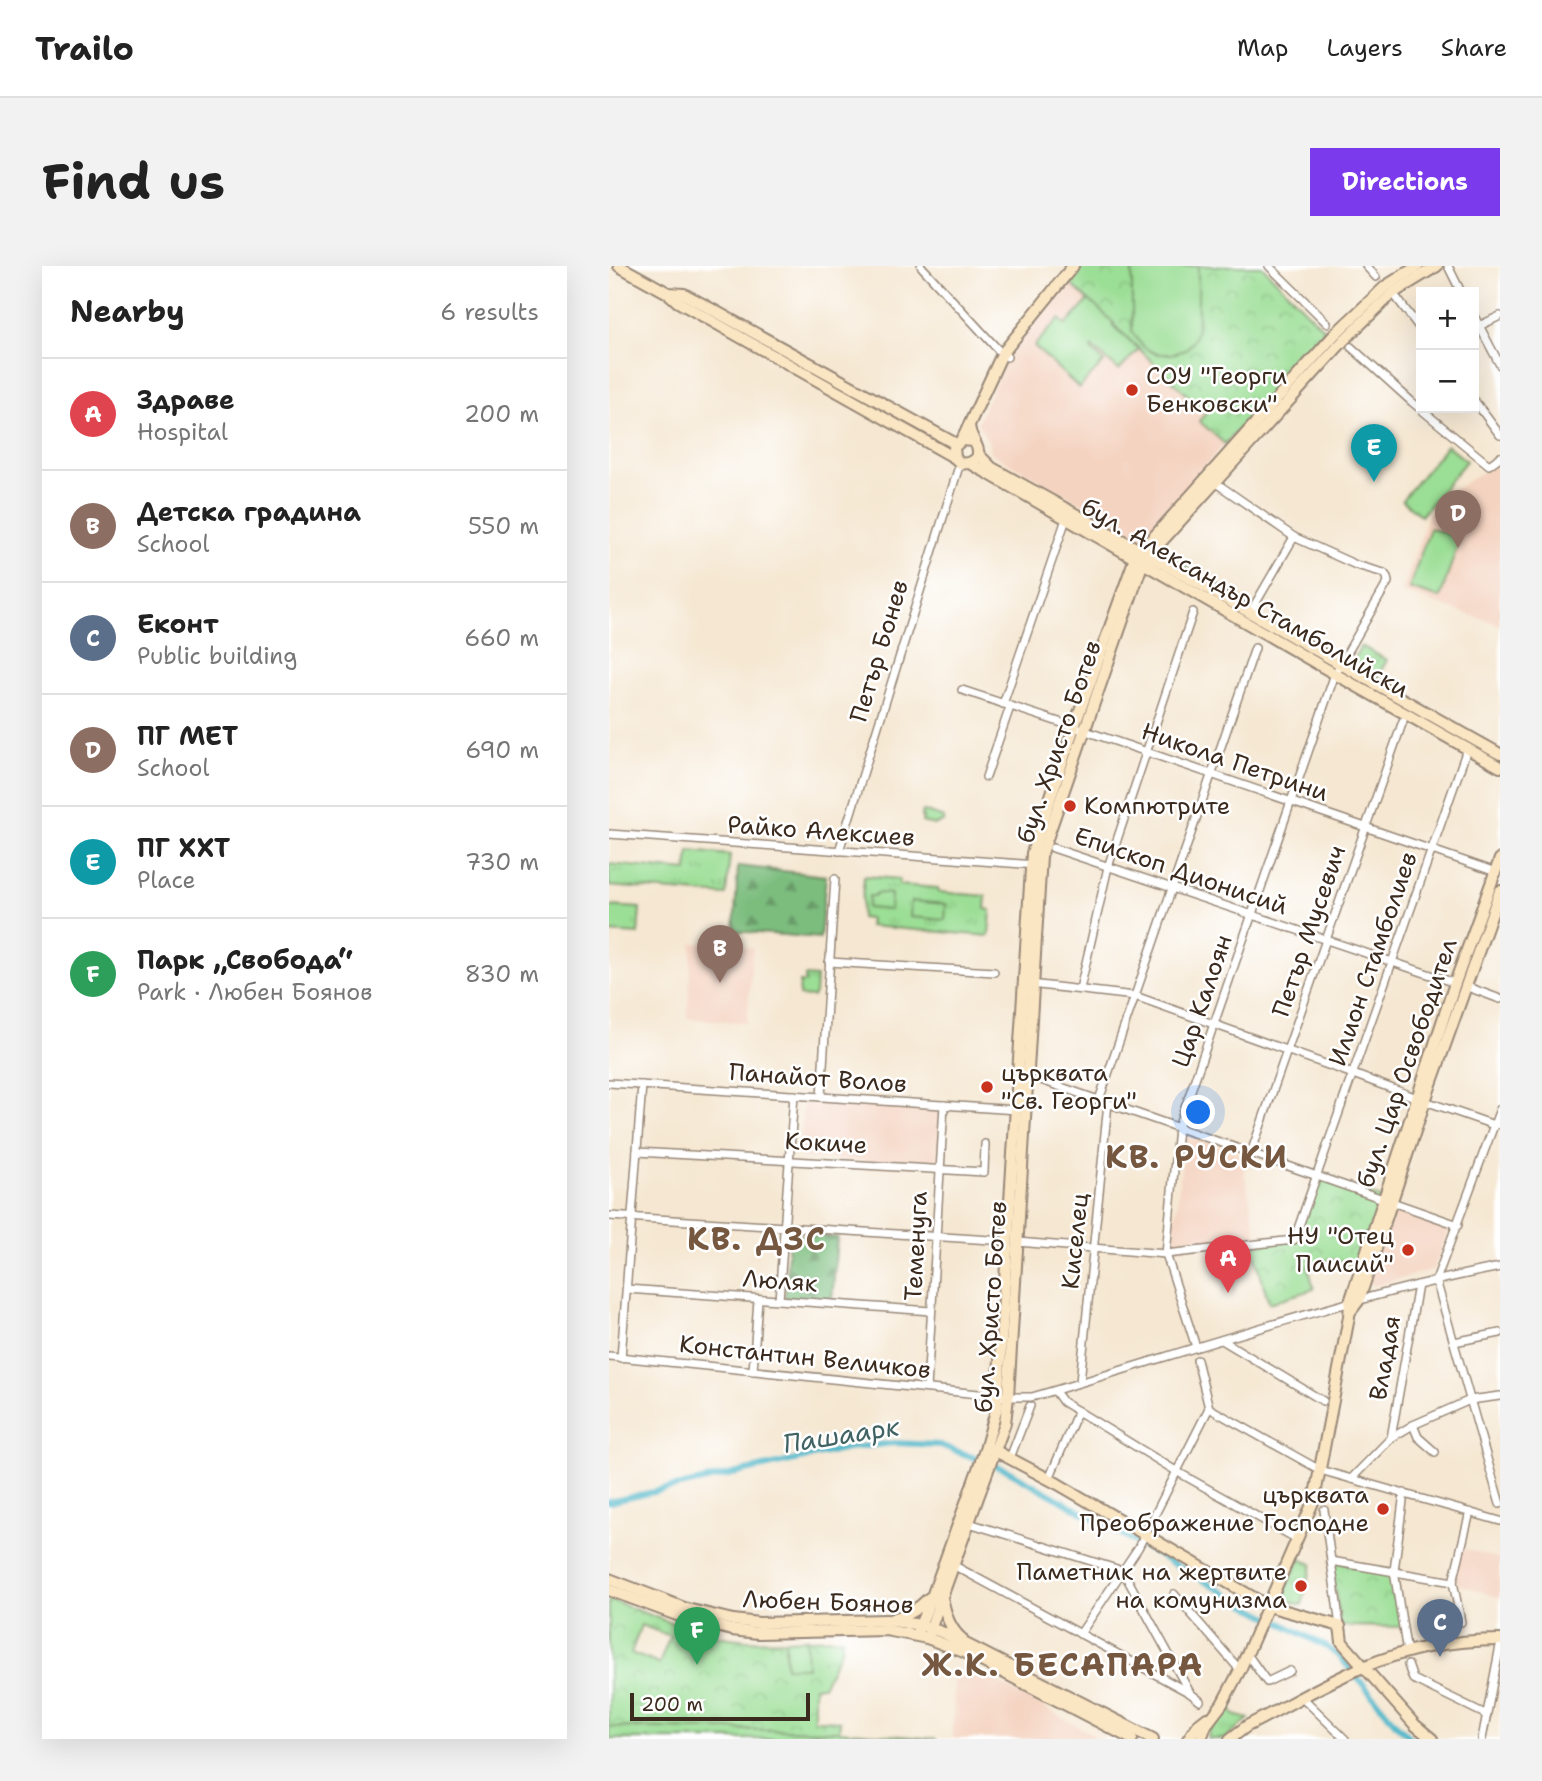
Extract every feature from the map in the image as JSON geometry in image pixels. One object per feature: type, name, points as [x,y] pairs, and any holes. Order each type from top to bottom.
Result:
[{"type":"street","name":"бул. Александър Стамболийски","points":[[619,266],[632,269],[668,292],[678,302],[966,460],[1066,519],[1250,612],[1337,669],[1500,754]]},
{"type":"street","points":[[921,266],[1005,356]]},
{"type":"street","points":[[964,442],[977,447],[966,460],[953,451],[964,442],[969,433],[969,426],[1005,356],[1073,266]]},
{"type":"street","points":[[1269,266],[1327,323]]},
{"type":"street","points":[[1366,266],[1377,277]]},
{"type":"street","name":"бул. Христо Ботев","points":[[937,1595],[953,1566],[969,1523],[990,1450],[1005,1423],[1003,1396],[1035,841],[1080,729],[1142,556],[1336,332],[1386,286],[1418,266]]},
{"type":"street","name":"бул. Христо Ботев","points":[[1142,556],[1216,483],[1344,340],[1393,293],[1437,266]]},
{"type":"street","points":[[1448,266],[1458,287]]},
{"type":"street","name":"бул. Александър Стамболийски","points":[[668,292],[684,294],[964,442]]},
{"type":"street","points":[[1393,293],[1416,323]]},
{"type":"street","points":[[1500,316],[1479,326],[1500,365]]},
{"type":"street","points":[[1351,347],[1412,402],[1489,465],[1500,457]]},
{"type":"street","points":[[1479,407],[1500,435]]},
{"type":"street","name":"бул. Александър Стамболийски","points":[[966,460],[992,468],[1500,767]]},
{"type":"street","name":"Петър Бонев","points":[[839,851],[966,460]]},
{"type":"street","points":[[1216,483],[1294,537],[1250,612]]},
{"type":"street","points":[[986,777],[1006,705],[1066,519]]},
{"type":"street","name":"Цар Калоян","points":[[1196,1347],[1166,1254],[1178,1128],[1337,669],[1388,582],[1384,573],[1356,565],[1294,537]]},
{"type":"street","points":[[1080,989],[1108,867],[1192,612]]},
{"type":"street","points":[[1099,1100],[1255,648]]},
{"type":"street","name":"Никола Петрини","points":[[962,690],[1496,872]]},
{"type":"street","name":"Петър Мусевич","points":[[1251,1153],[1403,721]]},
{"type":"street","name":"Илион Стамболиев","points":[[1166,1254],[1294,1240],[1465,755]]},
{"type":"street","name":"Райко Алексиев","points":[[609,834],[1035,865]]},
{"type":"street","name":"Епископ Дионисий","points":[[1053,848],[1500,999]]},
{"type":"street","name":"бул. Цар Освободител","points":[[1353,1305],[1364,1284],[1500,859]]},
{"type":"street","points":[[821,1097],[835,879]]},
{"type":"street","name":"бул. Цар Освободител","points":[[1460,985],[1500,891]]},
{"type":"street","points":[[829,962],[994,972]]},
{"type":"street","points":[[1028,983],[1135,996],[1421,1100],[1497,1124]]},
{"type":"street","points":[[1041,1080],[1383,1199]]},
{"type":"street","name":"Панайот Волов","points":[[609,1083],[1020,1111]]},
{"type":"street","points":[[621,1358],[642,1085]]},
{"type":"street","points":[[779,1300],[794,1096]]},
{"type":"street","name":"бул. Цар Освободител","points":[[1201,1739],[1203,1730],[1222,1704],[1240,1670],[1314,1500],[1353,1305],[1383,1199],[1421,1100]]},
{"type":"street","name":"Киселец","points":[[1080,1382],[1108,1103]]},
{"type":"street","name":"Теменуга","points":[[927,1388],[944,1105]]},
{"type":"street","points":[[1500,1109],[1497,1124],[1436,1280],[1470,1400],[1496,1475],[1500,1504]]},
{"type":"street","name":"Кокиче","points":[[637,1152],[984,1172],[985,1144]]},
{"type":"street","points":[[1395,1203],[1458,1225]]},
{"type":"street","points":[[609,1216],[1012,1241],[1166,1254]]},
{"type":"street","name":"Константин Величков","points":[[609,1356],[1032,1397],[1196,1347],[1353,1305],[1417,1284],[1500,1267]]},
{"type":"street","points":[[1364,1284],[1366,1290],[1374,1296]]},
{"type":"street","name":"Владая","points":[[1391,1438],[1417,1284]]},
{"type":"street","name":"Люляк","points":[[627,1289],[931,1311]]},
{"type":"street","points":[[753,1371],[758,1299]]},
{"type":"street","points":[[1454,1342],[1500,1333]]},
{"type":"street","points":[[1222,1340],[1323,1401]]},
{"type":"street","points":[[1080,1634],[1139,1546],[1209,1408],[1197,1360]]},
{"type":"street","points":[[1055,1391],[1063,1402],[1176,1471],[1297,1539]]},
{"type":"street","points":[[1351,1479],[1391,1438],[1413,1425],[1470,1400],[1500,1396]]},
{"type":"street","points":[[1010,1458],[1030,1406]]},
{"type":"street","points":[[1209,1408],[1320,1470],[1500,1521]]},
{"type":"street","points":[[1049,1479],[1078,1411]]},
{"type":"street","points":[[1413,1425],[1418,1437],[1435,1452]]},
{"type":"street","points":[[990,1450],[1049,1479],[1268,1606],[1340,1626]]},
{"type":"street","name":"бул. Христо Ботев","points":[[924,1631],[985,1466]]},
{"type":"street","points":[[1404,1493],[1394,1571],[1407,1653]]},
{"type":"street","points":[[1324,1510],[1342,1642],[1357,1670],[1432,1739]]},
{"type":"street","points":[[1461,1622],[1453,1581],[1470,1512]]},
{"type":"street","points":[[969,1523],[1123,1571],[1191,1693]]},
{"type":"street","points":[[1331,1561],[1453,1581]]},
{"type":"street","points":[[953,1566],[1191,1693],[1201,1701]]},
{"type":"street","name":"Любен Боянов","points":[[609,1579],[685,1618],[709,1626],[745,1632],[924,1631],[1132,1739]]},
{"type":"street","name":"Любен Боянов","points":[[609,1590],[711,1616],[746,1622],[886,1620],[970,1645],[1153,1739]]},
{"type":"street","points":[[1174,1594],[1240,1670]]},
{"type":"street","points":[[886,1620],[910,1613],[937,1595],[949,1623],[970,1645]]},
{"type":"street","points":[[1230,1739],[1247,1726],[1357,1670],[1435,1646],[1466,1641],[1500,1640]]},
{"type":"street","points":[[1482,1739],[1500,1646]]},
{"type":"street","points":[[1247,1654],[1268,1682],[1290,1671]]},
{"type":"street","points":[[1408,1665],[1413,1679],[1487,1714]]},
{"type":"street","points":[[1491,1696],[1500,1697]]},
{"type":"street","points":[[1302,1698],[1345,1739]]},
{"type":"street","name":"бул. Цар Освободител","points":[[1188,1739],[1198,1725],[1213,1715]]},
{"type":"shaded area","name":"СОУ \"Георги Бенковски\"","points":[[1083,266],[1262,266],[1325,330],[1143,537],[991,453],[988,441],[977,423],[1007,357]]},
{"type":"shaded area","points":[[1500,461],[1500,625],[1402,592],[1432,504]]},
{"type":"shaded area","points":[[692,943],[753,948],[747,1023],[687,1018]]},
{"type":"shaded area","points":[[803,1102],[942,1111],[938,1166],[800,1157]]},
{"type":"shaded area","points":[[1185,1135],[1247,1157],[1243,1167],[1258,1239],[1172,1249]]},
{"type":"shaded area","name":"НУ \"Отец Паисий\"","points":[[1388,1210],[1448,1230],[1434,1269],[1375,1286],[1365,1281]]},
{"type":"shaded area","points":[[1461,1548],[1500,1559],[1500,1598],[1453,1582]]},
{"type":"shaded area","points":[[964,1665],[1042,1706],[1096,1737],[1095,1739],[953,1739],[954,1682]]},
{"type":"green space","points":[[1083,266],[1262,266],[1325,330],[1225,444],[1199,421],[1206,413],[1069,282]]},
{"type":"green space","points":[[1132,266],[1198,266],[1196,333],[1189,347],[1173,354],[1151,352],[1143,347],[1134,335]]},
{"type":"green space","points":[[1089,300],[1139,349],[1119,370],[1092,347],[1104,362],[1079,388],[1034,346],[1059,319],[1066,325]]},
{"type":"green space","points":[[1447,445],[1466,461],[1421,516],[1402,500]]},
{"type":"green space","points":[[1430,528],[1460,538],[1440,598],[1409,588]]},
{"type":"green space","points":[[1166,555],[1254,606],[1250,613],[1162,562]]},
{"type":"green space","points":[[1361,646],[1387,660],[1378,676],[1353,662]]},
{"type":"green space","points":[[923,811],[944,818],[943,822],[934,825],[922,822]]},
{"type":"green space","points":[[689,851],[730,855],[726,895],[609,886],[609,864],[687,871]]},
{"type":"green space","points":[[738,866],[826,876],[820,938],[734,931]]},
{"type":"green space","points":[[864,876],[899,879],[899,885],[938,888],[938,892],[986,896],[985,909],[991,910],[989,936],[869,926],[870,919],[861,918]]},
{"type":"green space","points":[[877,893],[891,894],[890,910],[868,908],[869,896]]},
{"type":"green space","points":[[911,901],[946,904],[945,920],[910,917]]},
{"type":"green space","points":[[609,906],[640,908],[638,934],[609,932]]},
{"type":"green space","points":[[805,976],[816,977],[813,997],[799,996],[800,982],[805,982]]},
{"type":"green space","points":[[1317,1176],[1383,1199],[1362,1266],[1331,1259],[1308,1266],[1314,1289],[1269,1303],[1252,1245],[1294,1240]]},
{"type":"green space","points":[[789,1234],[837,1237],[832,1301],[785,1298]]},
{"type":"green space","points":[[1300,1559],[1312,1564],[1302,1605],[1284,1600],[1283,1595]]},
{"type":"green space","points":[[1331,1561],[1394,1571],[1403,1627],[1340,1626]]},
{"type":"green space","points":[[609,1599],[668,1622],[714,1635],[751,1640],[785,1640],[786,1667],[806,1667],[806,1639],[842,1638],[842,1648],[823,1686],[814,1686],[814,1720],[840,1721],[839,1731],[609,1727]],"holes":[[[641,1625],[670,1636],[659,1664],[631,1653]]]},
{"type":"green space","points":[[806,1639],[807,1667],[786,1667],[785,1640]]},
{"type":"green space","points":[[1226,1709],[1231,1709],[1234,1715],[1249,1719],[1224,1739],[1208,1739],[1209,1731]]},
{"type":"green space","points":[[609,1727],[839,1731],[937,1739],[609,1739]]},
{"type":"waterway","name":"Пашаарк","points":[[609,1502],[848,1448],[894,1443],[940,1445],[1007,1470],[1252,1608],[1327,1647],[1341,1658],[1412,1739]]},
{"type":"place","name":"СОУ \"Георги Бенковски\"","points":[[1132,390]]},
{"type":"place","name":"ПГ ХХТ","points":[[1374,482]]},
{"type":"place","name":"ПГ МЕТ","points":[[1458,548]]},
{"type":"place","name":"Компютрите","points":[[1070,806]]},
{"type":"place","name":"Детска градина","points":[[720,983]]},
{"type":"place","name":"църквата \"Св. Георги\"","points":[[987,1087]]},
{"type":"place","name":"НУ \"Отец Паисий\"","points":[[1408,1250]]},
{"type":"place","name":"Здраве","points":[[1228,1293]]},
{"type":"place","name":"църквата Преображение Господне","points":[[1383,1509]]},
{"type":"place","name":"Паметник на жертвите на комунизма","points":[[1301,1586]]},
{"type":"place","name":"Еконт","points":[[1440,1657]]},
{"type":"place","name":"Парк „Свобода“","points":[[697,1665]]},
{"type":"district","name":"КВ. РУСКИ","points":[[1197,1157]]},
{"type":"district","name":"КВ. ДЗС","points":[[757,1239]]},
{"type":"district","name":"Ж.К. БЕСАПАРА","points":[[1063,1665]]}]
